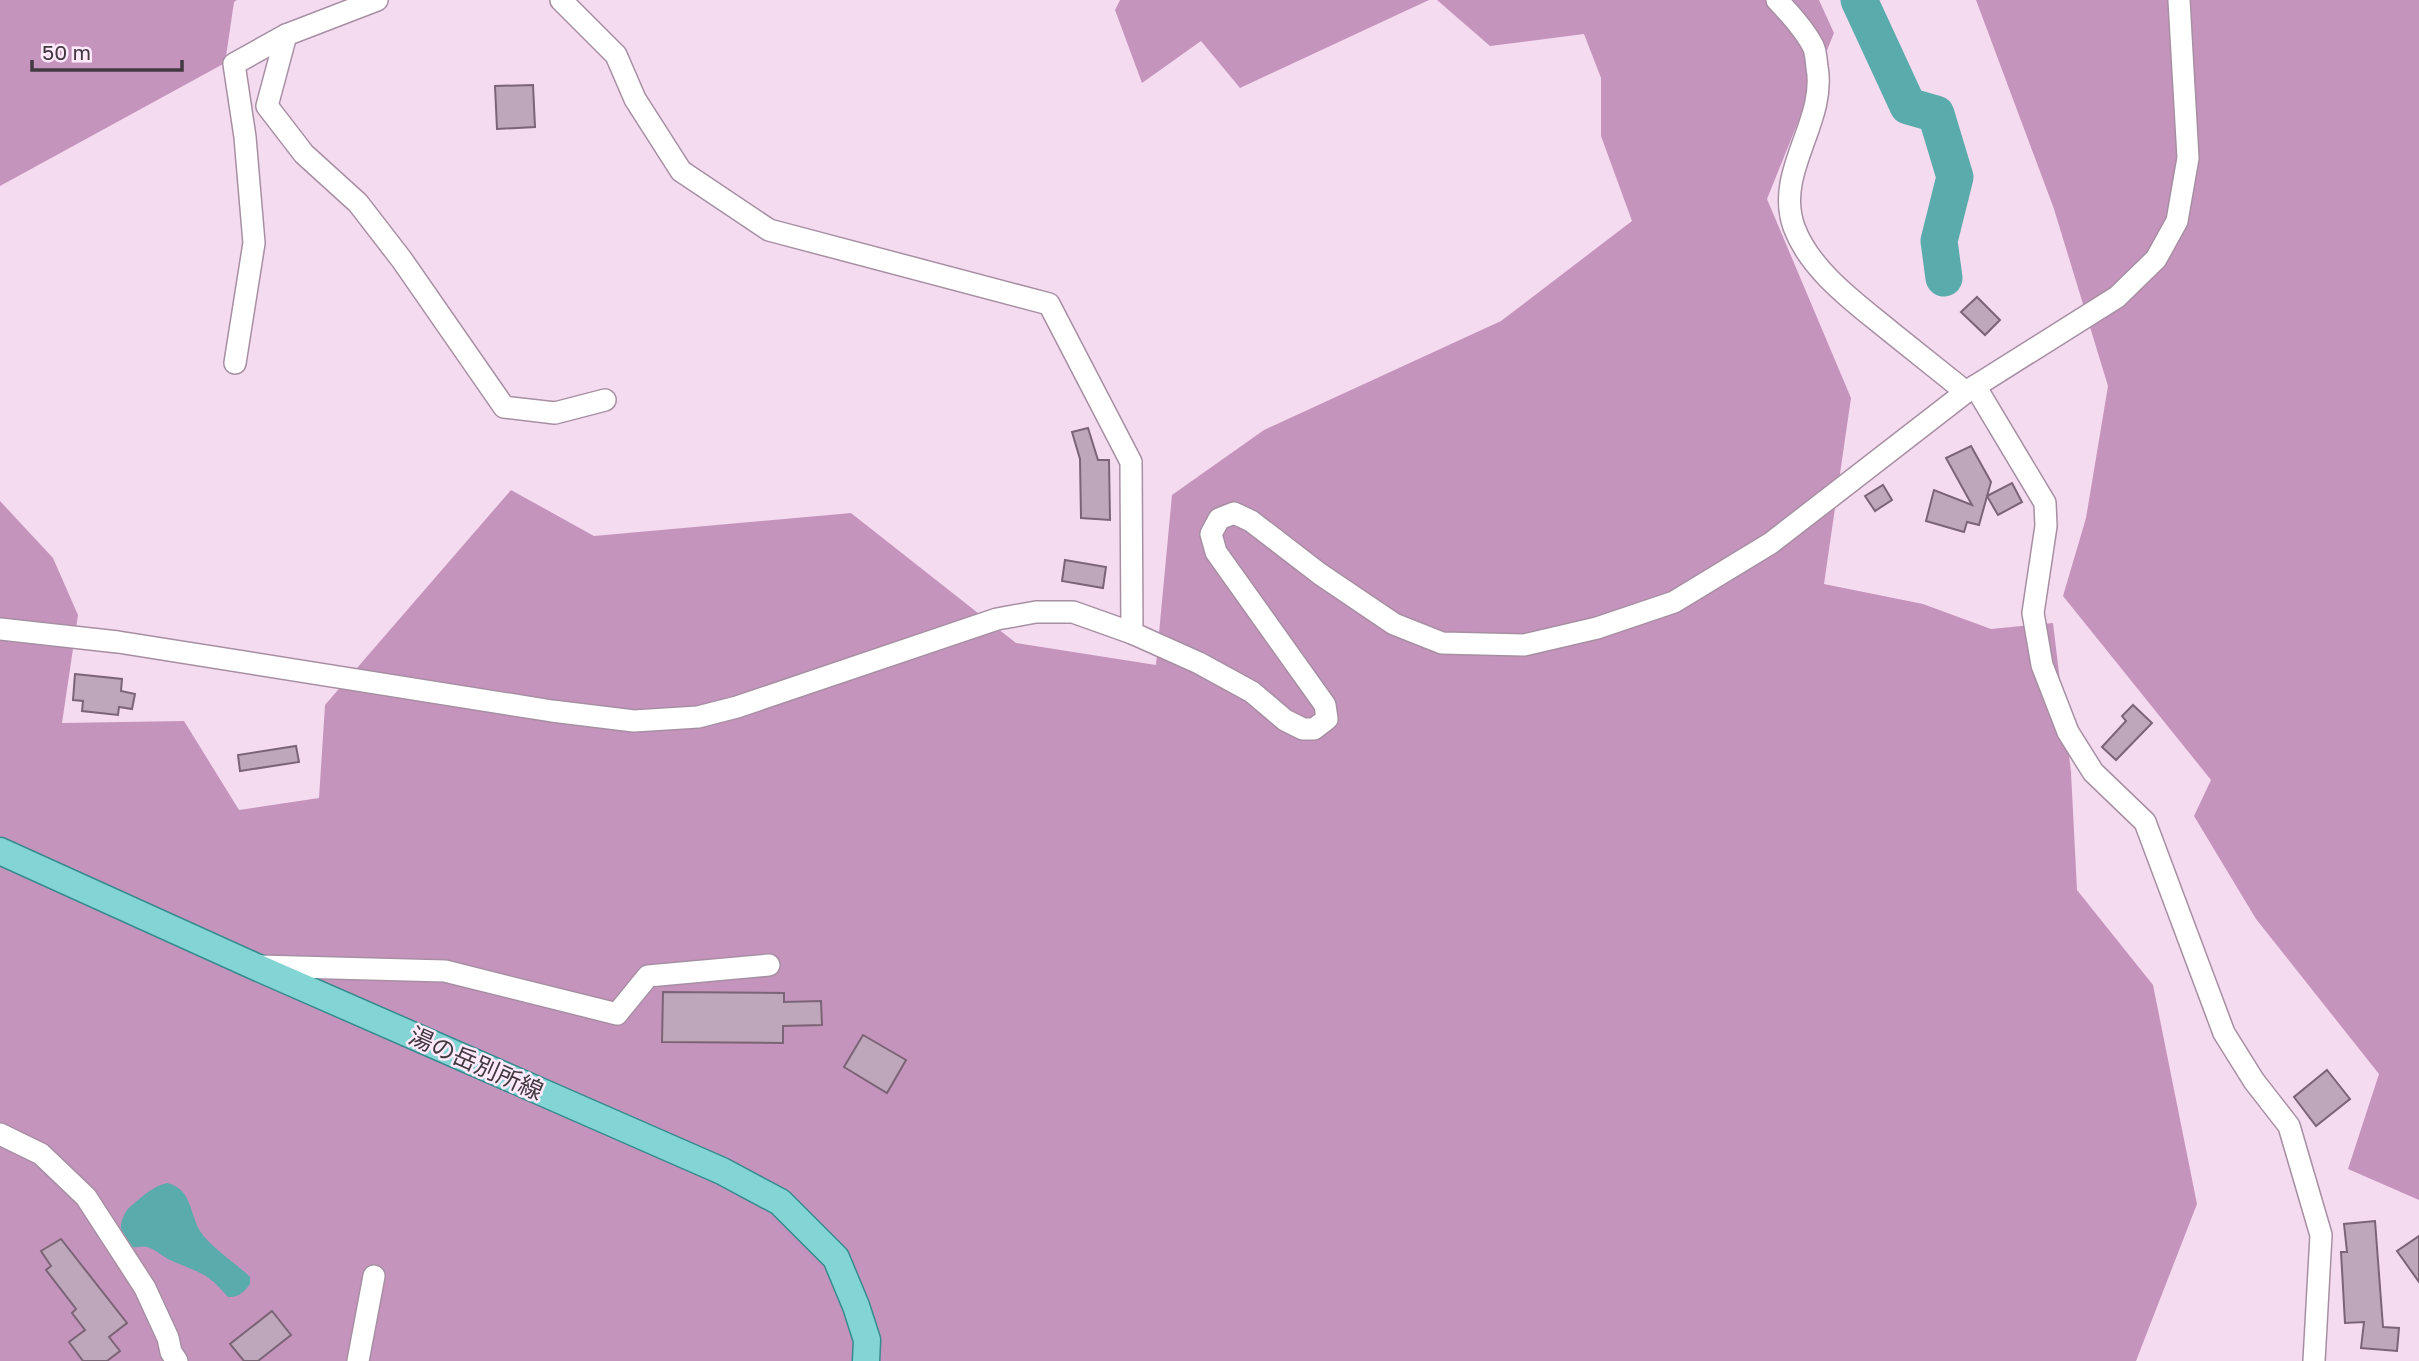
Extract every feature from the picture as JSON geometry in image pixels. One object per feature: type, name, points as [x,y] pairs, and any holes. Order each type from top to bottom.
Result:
[{"type":"main road","name":"湯の岳別所線","points":[[0,851],[254,966],[722,1171],[780,1202],[836,1258],[867,1340],[866,1361]]},
{"type":"street","points":[[235,363],[254,243],[245,137],[234,65],[286,34],[377,0]]},
{"type":"street","points":[[561,0],[617,55],[635,99],[681,171],[769,230],[1049,304],[1131,462],[1132,633]]},
{"type":"street","points":[[1777,0],[1814,48],[1820,83],[1815,114],[1792,183],[1790,195],[1794,227],[1812,259],[1838,289],[1971,389],[2045,503],[2046,526],[2033,613],[2042,665],[2068,732],[2093,772],[2145,822],[2224,1033],[2254,1080],[2289,1126],[2321,1235],[2314,1361]]},
{"type":"street","points":[[0,629],[118,642],[538,709],[634,721],[698,717],[737,707],[997,619],[1036,612],[1073,612],[1132,633],[1199,663],[1252,692],[1285,720],[1303,729],[1314,729],[1327,719],[1325,705],[1216,552],[1211,534],[1219,519],[1234,513],[1251,521],[1320,574],[1394,624],[1442,643],[1524,645],[1597,628],[1674,602],[1771,543],[1971,389],[2117,297],[2156,258],[2177,221],[2188,158],[2179,0]]},
{"type":"street","points":[[286,34],[267,106],[304,154],[358,203],[504,407],[555,412],[605,400]]},
{"type":"street","points":[[254,966],[445,971],[617,1014],[648,976],[768,965]]},
{"type":"street","points":[[0,1134],[41,1154],[86,1197],[145,1288],[177,1361]]},
{"type":"street","points":[[358,1361],[374,1276]]},
{"type":"shaded area","points":[[0,0],[237,0],[234,2],[225,63],[0,186]]},
{"type":"shaded area","points":[[1120,0],[1429,0],[1240,88],[1201,41],[1142,83],[1115,10]]},
{"type":"shaded area","points":[[1437,0],[1819,0],[1834,33],[1767,199],[1851,398],[1824,584],[1923,604],[1991,629],[2053,623],[2071,772],[2077,890],[2153,985],[2197,1204],[2136,1361],[0,1361],[0,501],[53,558],[78,615],[62,723],[184,721],[239,810],[319,798],[325,705],[511,490],[594,536],[851,513],[1016,643],[1156,665],[1172,495],[1264,430],[1501,321],[1632,221],[1601,136],[1601,78],[1584,34],[1490,46]]},
{"type":"shaded area","points":[[1976,0],[2419,0],[2419,1200],[2348,1169],[2379,1074],[2256,919],[2194,816],[2211,780],[2063,596],[2086,518],[2108,386],[2054,209]]},
{"type":"shaded area","points":[[167,1183],[181,1190],[186,1196],[204,1237],[250,1277],[250,1284],[240,1294],[228,1297],[202,1274],[150,1248],[127,1245],[121,1230],[122,1219],[128,1210],[152,1189]]},
{"type":"building","points":[[533,85],[535,127],[497,129],[495,86]]},
{"type":"building","points":[[1977,297],[2000,320],[1985,335],[1961,312]]},
{"type":"building","points":[[1088,428],[1098,460],[1109,460],[1110,520],[1081,518],[1080,459],[1072,432]]},
{"type":"building","points":[[1971,446],[1991,482],[1979,525],[1967,522],[1964,532],[1926,521],[1934,490],[1972,505],[1946,458]]},
{"type":"building","points":[[2012,483],[2022,502],[1998,515],[1987,496]]},
{"type":"building","points":[[1883,485],[1892,500],[1875,511],[1865,496]]},
{"type":"building","points":[[1065,560],[1106,567],[1103,588],[1062,581]]},
{"type":"building","points":[[75,674],[122,679],[121,691],[135,694],[132,709],[119,707],[118,715],[82,711],[83,701],[73,700]]},
{"type":"building","points":[[2133,705],[2152,723],[2116,760],[2102,747],[2126,721],[2122,716]]},
{"type":"building","points":[[296,746],[299,762],[240,771],[238,755]]},
{"type":"building","points":[[663,992],[784,993],[784,1002],[821,1001],[822,1025],[783,1026],[783,1043],[662,1042]]},
{"type":"building","points":[[863,1035],[906,1060],[887,1093],[844,1067]]},
{"type":"building","points":[[2327,1070],[2350,1099],[2316,1126],[2294,1097]]},
{"type":"building","points":[[2375,1221],[2383,1327],[2399,1328],[2397,1351],[2361,1348],[2364,1322],[2345,1323],[2341,1252],[2347,1252],[2344,1224]]},
{"type":"building","points":[[2419,1236],[2419,1282],[2397,1251]]},
{"type":"building","points":[[61,1239],[127,1323],[109,1337],[120,1351],[107,1361],[83,1361],[69,1342],[85,1330],[72,1313],[76,1309],[46,1270],[51,1266],[41,1251]]},
{"type":"building","points":[[272,1311],[291,1335],[258,1361],[244,1361],[230,1344]]},
{"type":"waterway","points":[[1859,0],[1908,106],[1936,114],[1955,177],[1939,241],[1944,278]]}]
